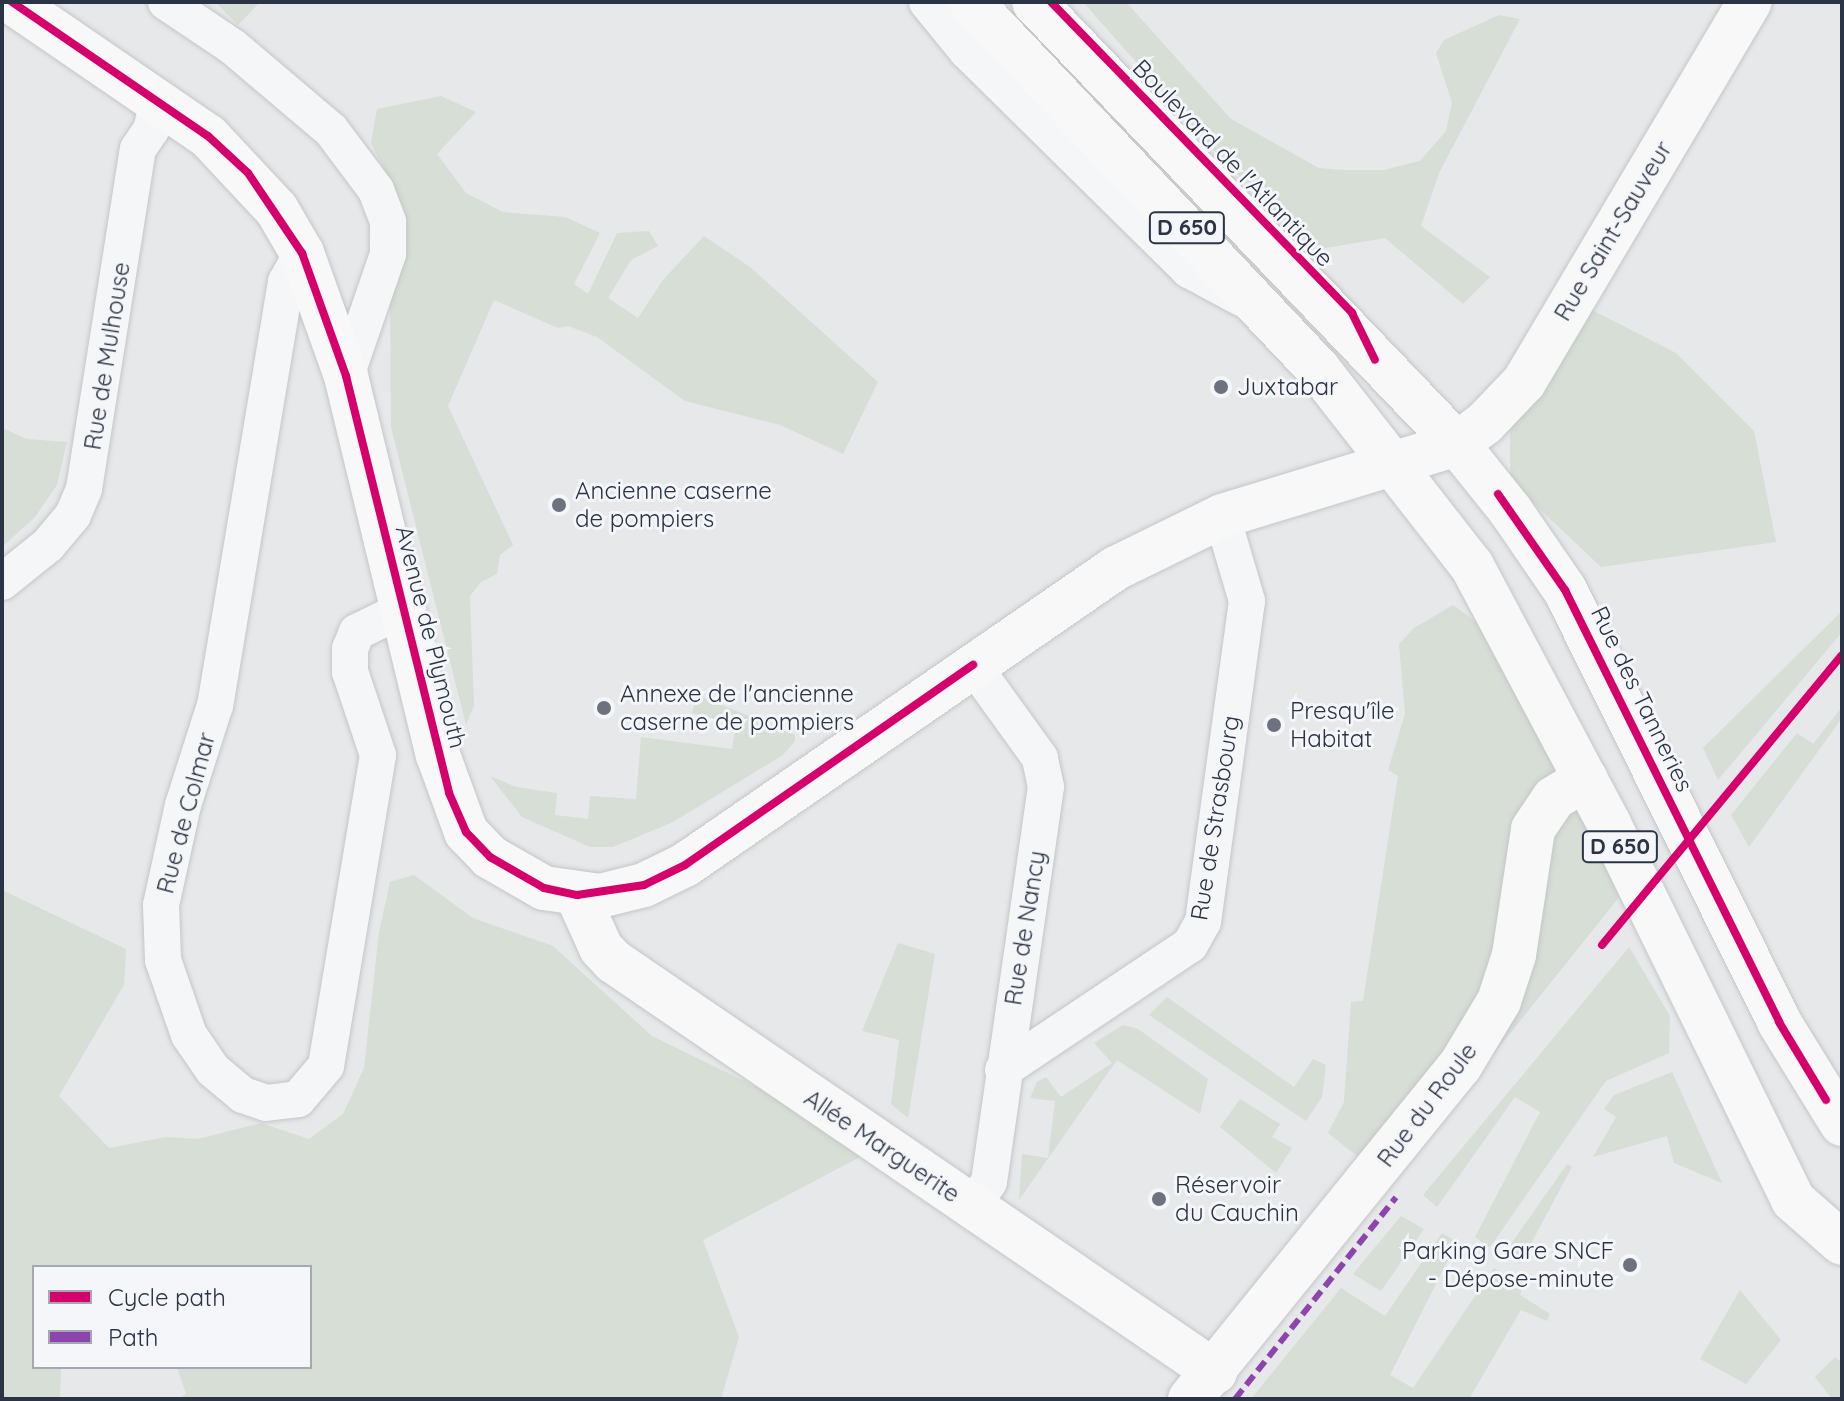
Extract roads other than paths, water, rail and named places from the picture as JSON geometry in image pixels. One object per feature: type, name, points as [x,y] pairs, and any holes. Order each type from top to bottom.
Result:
[{"type":"main road","name":"Avenue de Plymouth","points":[[12,2],[158,101],[248,173],[302,253],[346,376],[442,768],[466,832],[490,857],[544,888],[577,895],[644,885],[685,865],[1116,568],[1222,516],[1457,444]]},
{"type":"main road","name":"D 650","points":[[971,2],[1318,369],[1472,566],[1586,779],[1793,1200],[1842,1243]]},
{"type":"main road","name":"Boulevard de l'Atlantique","points":[[1034,2],[1457,444]]},
{"type":"main road","name":"Rue Saint-Sauveur","points":[[1457,444],[1524,382],[1750,2]]},
{"type":"main road","name":"Rue des Tanneries","points":[[1457,444],[1565,590],[1779,1022],[1841,1123]]},
{"type":"main road","name":"Rue du Roule","points":[[1203,1385],[1460,1066],[1499,1001],[1514,955],[1533,829],[1554,798],[1586,779]]},
{"type":"main road","name":"Allée Marguerite","points":[[577,895],[601,948],[613,961],[972,1207],[1203,1385]]},
{"type":"street","points":[[166,2],[233,47],[331,130],[376,190],[388,222],[388,254],[346,376]]},
{"type":"street","points":[[927,2],[967,51],[1189,270],[1261,309]]},
{"type":"street","name":"Rue de Mulhouse","points":[[2,582],[48,545],[73,515],[84,489],[138,149],[151,130],[158,101]]},
{"type":"street","name":"Rue de Colmar","points":[[302,253],[286,282],[215,705],[183,805],[161,905],[163,960],[189,1035],[213,1070],[243,1095],[266,1103],[298,1099],[326,1066],[378,755],[350,672],[350,649],[357,632],[404,609]]},
{"type":"street","name":"Rue de Strasbourg","points":[[1003,1070],[1190,945],[1203,922],[1247,601],[1222,516]]},
{"type":"street","name":"Rue de Nancy","points":[[972,1207],[989,1182],[1045,771],[973,665]]},
{"type":"place","name":"Juxtabar","points":[[1221,387]]},
{"type":"place","name":"Ancienne caserne de pompiers","points":[[559,505]]},
{"type":"place","name":"Annexe de l'ancienne caserne de pompiers","points":[[604,708]]},
{"type":"place","name":"Presqu'île Habitat","points":[[1274,725]]},
{"type":"place","name":"Réservoir du Cauchin","points":[[1159,1199]]},
{"type":"place","name":"Parking Gare SNCF - Dépose-minute","points":[[1630,1265]]}]
